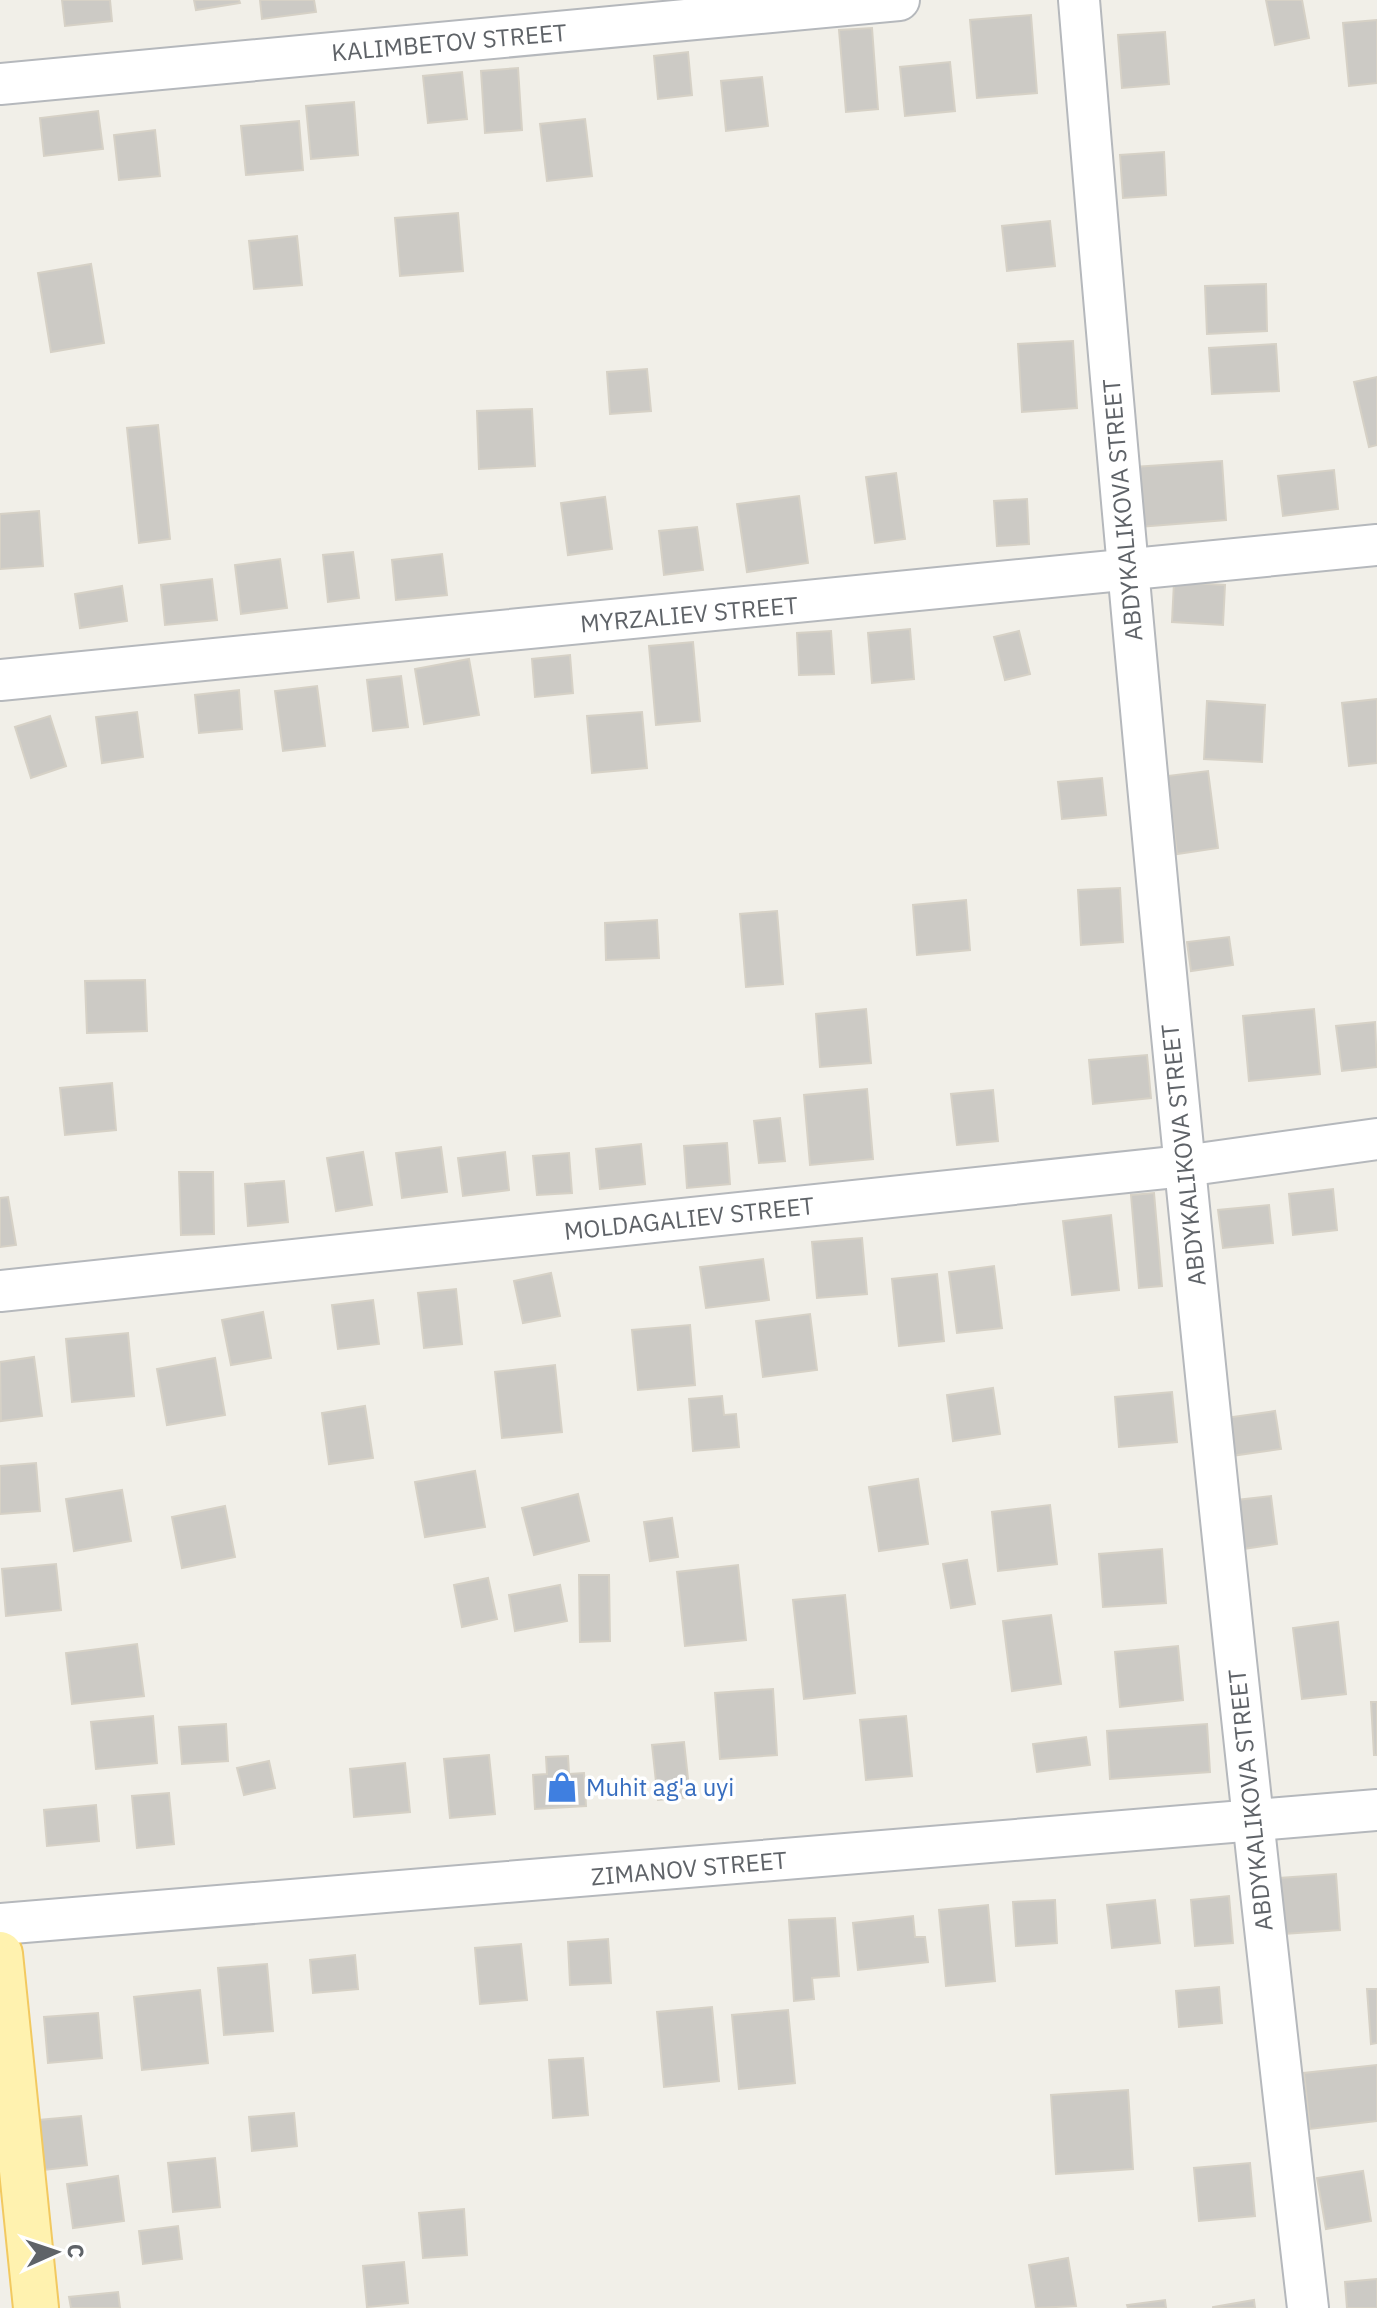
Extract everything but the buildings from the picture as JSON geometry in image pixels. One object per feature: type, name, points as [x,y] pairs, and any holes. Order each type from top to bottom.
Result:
[{"type":"main road","points":[[0,1954],[36,2308]]},
{"type":"street","name":"KALIMBETOV STREET","points":[[0,84],[899,0]]},
{"type":"street","name":"ABDYKALIKOVA STREET","points":[[1079,0],[1126,572],[1184,1166],[1252,1821],[1308,2308]]},
{"type":"street","name":"MYRZALIEV STREET","points":[[0,680],[1377,545]]},
{"type":"street","name":"MOLDAGALIEV STREET","points":[[0,1291],[1184,1166],[1377,1139]]},
{"type":"street","name":"ZIMANOV STREET","points":[[0,1924],[1377,1810]]},
{"type":"place","name":"Muhit ag'a uyi","points":[[562,1787]]}]
